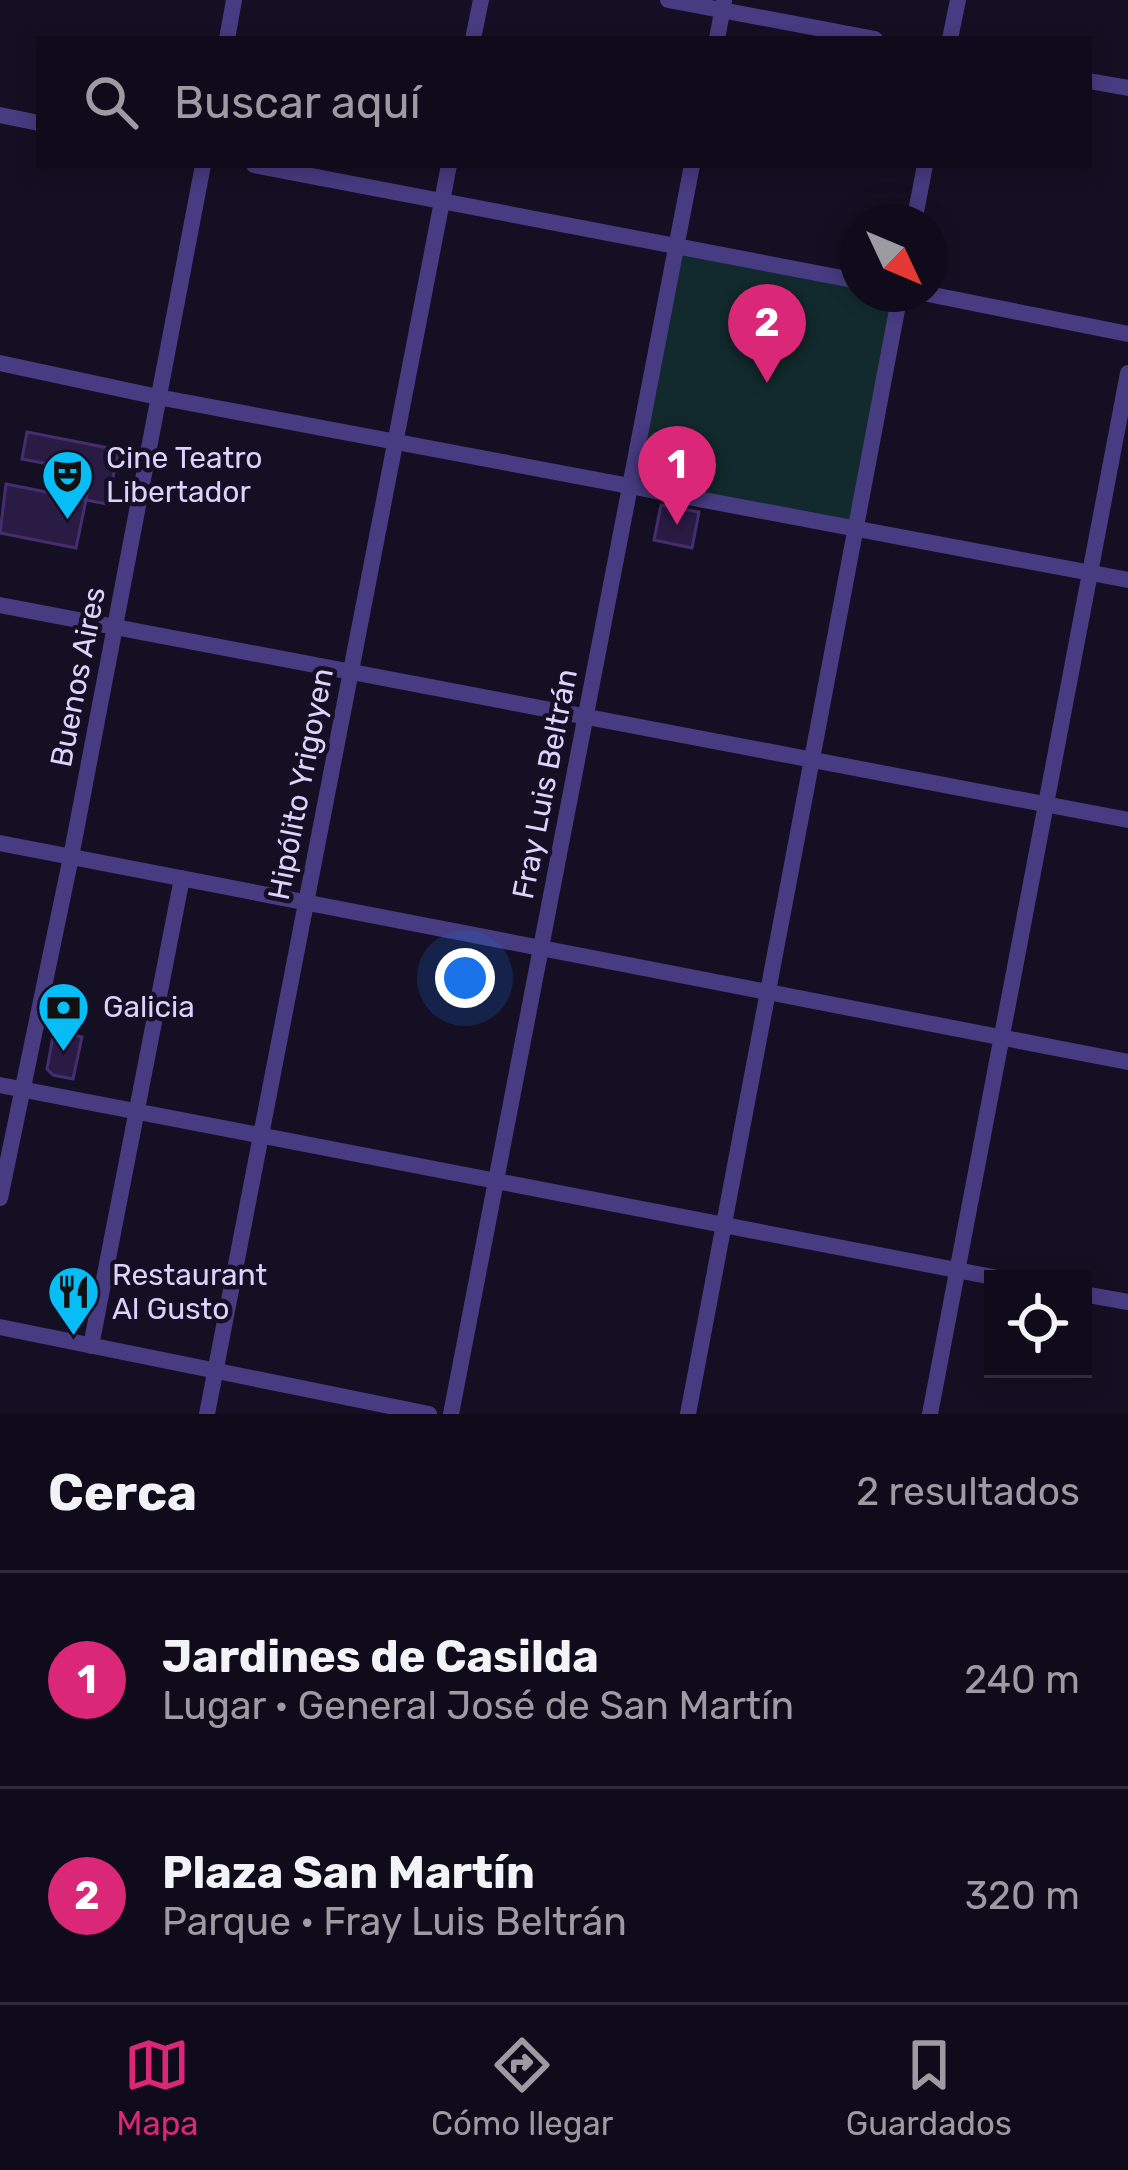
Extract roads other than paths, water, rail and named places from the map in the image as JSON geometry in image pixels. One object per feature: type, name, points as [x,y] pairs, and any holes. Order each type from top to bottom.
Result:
[{"type":"street","points":[[228,36],[234,0]]},
{"type":"street","points":[[474,36],[481,0]]},
{"type":"street","points":[[668,0],[723,5],[862,36]]},
{"type":"street","points":[[951,36],[958,0]]},
{"type":"street","points":[[718,36],[723,5]]},
{"type":"street","points":[[1092,82],[1128,88]]},
{"type":"street","points":[[0,116],[36,122]]},
{"type":"street","name":"Buenos Aires","points":[[0,1198],[71,857],[202,168]]},
{"type":"street","points":[[270,168],[840,278]]},
{"type":"street","name":"Hipólito Yrigoyen","points":[[207,1414],[448,168]]},
{"type":"street","name":"Fray Luis Beltrán","points":[[451,1414],[691,168]]},
{"type":"street","points":[[917,204],[924,168]]},
{"type":"street","points":[[948,298],[1128,334]]},
{"type":"street","points":[[688,1414],[897,312]]},
{"type":"street","points":[[0,363],[1128,580]]},
{"type":"street","points":[[930,1414],[1128,373]]},
{"type":"street","points":[[0,604],[1128,820]]},
{"type":"street","points":[[0,843],[1128,1062]]},
{"type":"street","points":[[91,1346],[182,878]]},
{"type":"street","points":[[0,1085],[984,1275]]},
{"type":"street","points":[[1092,1296],[1128,1302]]},
{"type":"street","points":[[0,1327],[429,1414]]},
{"type":"place","name":"Plaza San Martín","points":[[767,383]]},
{"type":"place","name":"Cine Teatro Libertador","points":[[67,521]]},
{"type":"place","name":"Jardines de Casilda","points":[[677,525]]},
{"type":"place","name":"Galicia","points":[[64,1053]]},
{"type":"place","name":"Restaurant Al Gusto","points":[[73,1338]]}]
